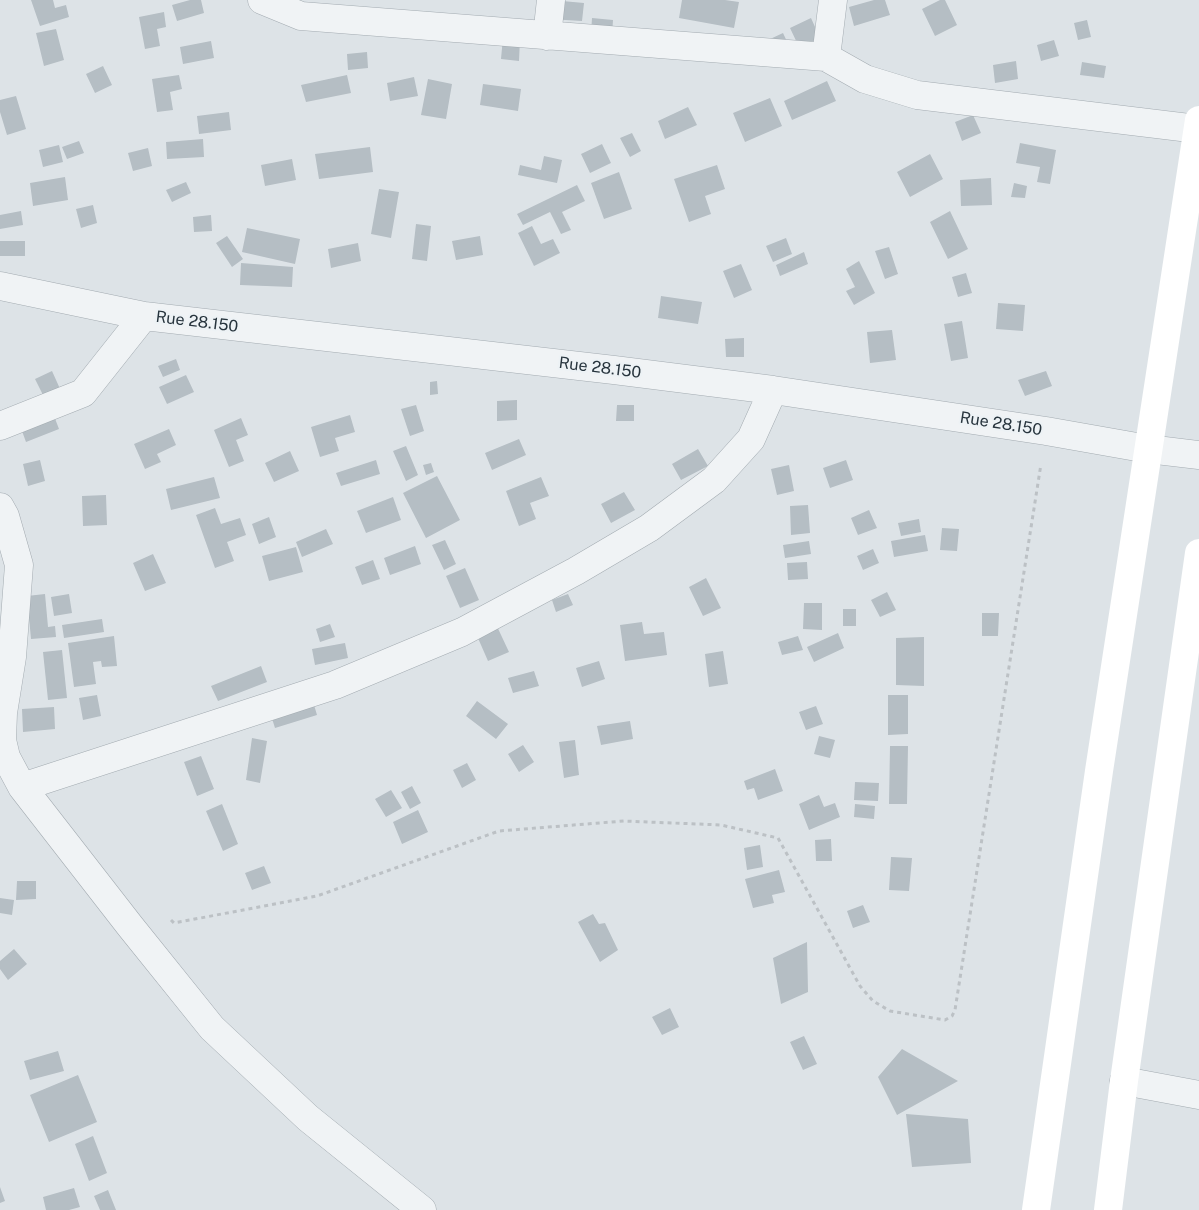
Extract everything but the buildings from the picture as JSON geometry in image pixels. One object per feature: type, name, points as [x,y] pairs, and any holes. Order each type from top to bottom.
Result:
[{"type":"main road","points":[[1036,1210],[1099,771],[1198,124]]},
{"type":"main road","points":[[1108,1210],[1124,1081],[1199,553]]},
{"type":"street","points":[[262,0],[301,16],[826,57],[864,79],[917,95],[1198,124]]},
{"type":"street","points":[[547,36],[550,0]]},
{"type":"street","points":[[826,57],[833,0]]},
{"type":"street","name":"Rue 28.150","points":[[0,286],[144,316],[773,390],[1046,431],[1148,449],[1199,455]]},
{"type":"street","points":[[0,426],[83,393],[144,316]]},
{"type":"street","points":[[22,787],[335,685],[462,632],[576,571],[649,528],[714,480],[751,439],[773,390]]},
{"type":"street","points":[[0,507],[5,516],[19,565],[12,657],[3,714],[3,757],[22,787],[212,1028],[308,1118],[422,1210]]},
{"type":"street","points":[[1124,1081],[1199,1095]]},
{"type":"path","points":[[130,926],[158,909],[174,923],[317,896],[499,831],[624,821],[721,825],[778,838],[860,986],[873,1001],[890,1011],[945,1020],[952,1016],[955,1010],[1046,431]]}]
